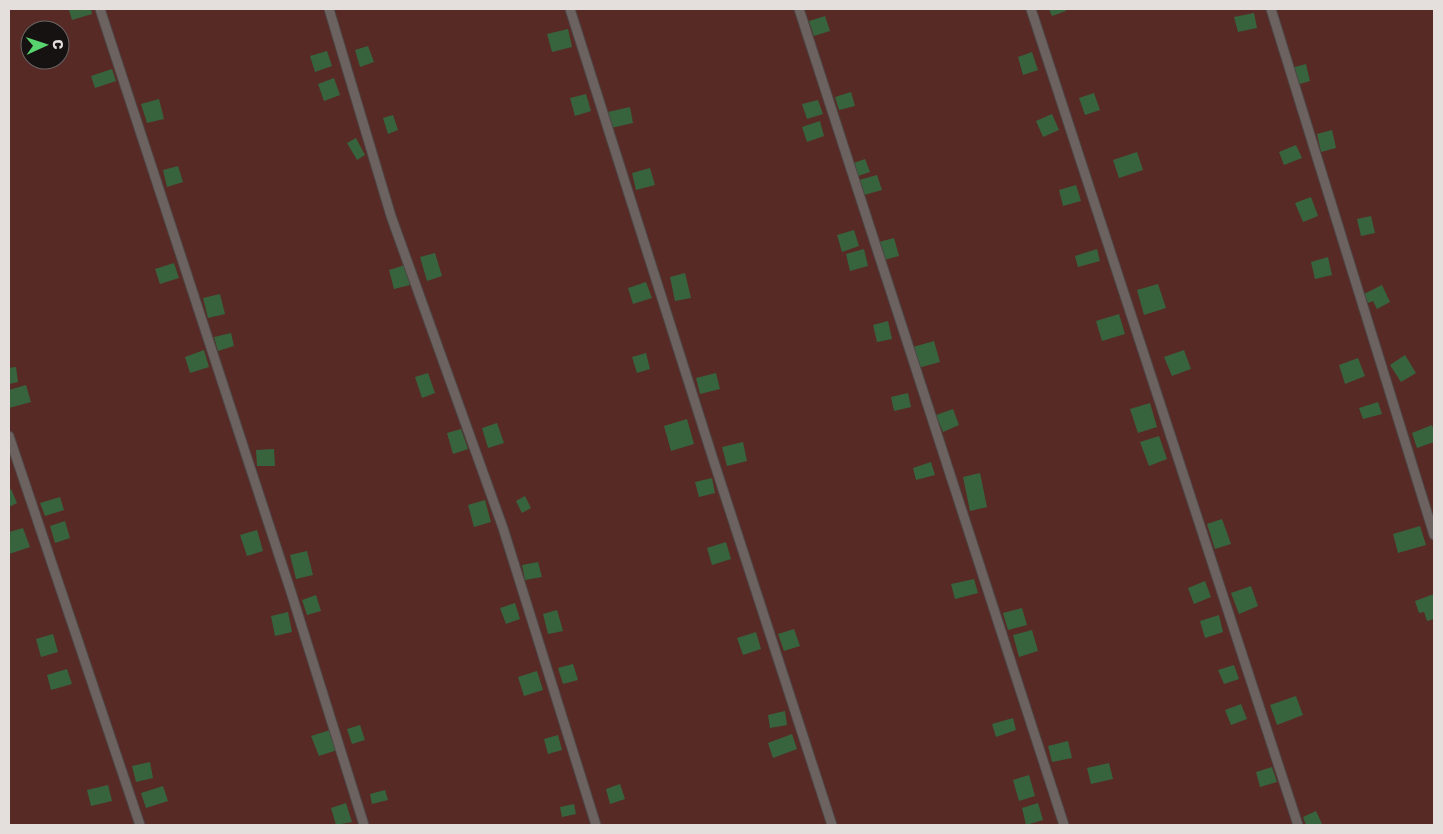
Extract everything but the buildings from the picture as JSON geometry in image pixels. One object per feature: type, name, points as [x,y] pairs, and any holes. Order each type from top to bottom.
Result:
[{"type":"lane","points":[[100,9],[291,592],[364,825]]},
{"type":"lane","points":[[329,9],[392,216],[503,528],[596,825]]},
{"type":"lane","points":[[570,9],[832,825]]},
{"type":"lane","points":[[799,9],[1064,825]]},
{"type":"lane","points":[[1031,9],[1298,825]]},
{"type":"lane","points":[[1271,9],[1434,535]]},
{"type":"lane","points":[[9,436],[140,825]]},
{"type":"shaded area","points":[[9,9],[1434,9],[1434,825],[9,825]]}]
